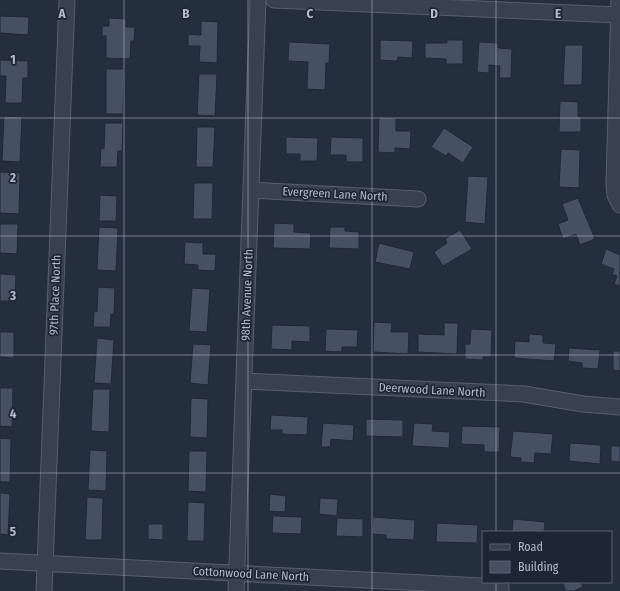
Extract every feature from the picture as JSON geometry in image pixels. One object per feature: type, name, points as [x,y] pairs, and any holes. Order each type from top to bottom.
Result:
[{"type":"street","name":"97th Place North","points":[[44,591],[67,0]]},
{"type":"street","name":"98th Avenue North","points":[[236,591],[258,0]]},
{"type":"street","points":[[274,0],[619,7],[614,184],[615,195],[620,205]]},
{"type":"street","name":"Evergreen Lane North","points":[[251,190],[418,199]]},
{"type":"street","name":"Deerwood Lane North","points":[[244,381],[524,394],[583,404],[620,407]]},
{"type":"street","name":"Cottonwood Lane North","points":[[0,561],[237,573],[501,589]]},
{"type":"building","points":[[0,16],[29,17],[28,35],[0,33]]},
{"type":"building","points":[[109,18],[126,19],[126,27],[135,27],[134,41],[131,41],[130,59],[106,58],[106,36],[102,36],[102,26],[109,26]]},
{"type":"building","points":[[201,21],[218,22],[217,63],[199,62],[200,46],[188,46],[188,34],[201,35]]},
{"type":"building","points":[[380,40],[413,41],[412,58],[398,57],[397,61],[380,60]]},
{"type":"building","points":[[447,40],[463,40],[463,64],[446,64],[446,59],[425,58],[425,43],[447,43]]},
{"type":"building","points":[[289,42],[330,44],[329,63],[326,63],[325,90],[307,89],[308,62],[288,61]]},
{"type":"building","points":[[479,42],[498,43],[498,48],[512,49],[511,78],[499,78],[500,66],[489,65],[489,73],[477,72]]},
{"type":"building","points":[[565,45],[583,45],[582,85],[563,85]]},
{"type":"building","points":[[0,60],[28,61],[28,78],[23,78],[22,103],[5,103],[6,76],[0,76]]},
{"type":"building","points":[[106,69],[124,69],[123,114],[106,114]]},
{"type":"building","points":[[199,74],[217,74],[215,116],[197,115]]},
{"type":"building","points":[[560,101],[578,102],[578,116],[581,117],[581,132],[559,132]]},
{"type":"building","points":[[4,116],[22,117],[20,162],[2,161]]},
{"type":"building","points":[[379,117],[396,118],[396,131],[411,131],[410,149],[395,148],[395,153],[378,152]]},
{"type":"building","points":[[105,123],[123,123],[122,151],[118,151],[117,167],[100,167],[101,148],[104,149]]},
{"type":"building","points":[[197,127],[215,127],[213,167],[196,167]]},
{"type":"building","points":[[444,128],[473,147],[463,163],[448,153],[446,156],[431,147]]},
{"type":"building","points":[[286,137],[318,138],[317,161],[300,161],[300,154],[286,154]]},
{"type":"building","points":[[331,137],[363,138],[363,162],[346,162],[346,155],[330,155]]},
{"type":"building","points":[[561,149],[580,150],[579,188],[559,187]]},
{"type":"building","points":[[0,172],[20,173],[19,214],[0,213]]},
{"type":"building","points":[[468,176],[488,177],[485,224],[465,222]]},
{"type":"building","points":[[194,183],[213,183],[212,219],[193,219]]},
{"type":"building","points":[[100,195],[117,196],[116,221],[99,221]]},
{"type":"building","points":[[578,198],[595,239],[580,245],[576,234],[563,239],[558,224],[568,220],[562,204]]},
{"type":"building","points":[[274,223],[294,224],[294,232],[311,233],[310,249],[273,248]]},
{"type":"building","points":[[0,224],[18,224],[17,254],[0,253]]},
{"type":"building","points":[[99,227],[118,228],[116,271],[97,270]]},
{"type":"building","points":[[330,227],[345,227],[345,231],[359,232],[359,249],[329,248]]},
{"type":"building","points":[[460,230],[472,249],[443,266],[434,252],[447,243],[445,239]]},
{"type":"building","points":[[185,242],[203,243],[203,254],[216,254],[215,271],[198,270],[198,265],[184,264]]},
{"type":"building","points":[[379,243],[414,252],[410,269],[375,262]]},
{"type":"building","points":[[606,249],[620,255],[620,286],[614,284],[617,276],[612,274],[614,269],[601,264]]},
{"type":"building","points":[[0,274],[16,275],[15,301],[0,301]]},
{"type":"building","points":[[98,287],[115,288],[114,314],[111,314],[110,327],[93,327],[94,311],[97,312]]},
{"type":"building","points":[[192,288],[210,289],[207,332],[189,331]]},
{"type":"building","points":[[374,322],[392,323],[391,332],[409,332],[408,354],[373,352]]},
{"type":"building","points":[[444,323],[458,323],[457,354],[418,352],[418,334],[444,335]]},
{"type":"building","points":[[272,325],[310,326],[310,342],[292,341],[292,350],[271,349]]},
{"type":"building","points":[[326,329],[358,330],[357,347],[342,347],[342,352],[325,351]]},
{"type":"building","points":[[471,329],[492,330],[491,357],[483,357],[483,360],[465,359],[465,344],[470,344]]},
{"type":"building","points":[[0,332],[14,332],[14,358],[0,357]]},
{"type":"building","points":[[529,334],[543,335],[543,343],[556,344],[554,361],[514,358],[515,341],[529,342]]},
{"type":"building","points":[[97,338],[114,340],[111,384],[94,383]]},
{"type":"building","points":[[193,344],[211,345],[208,385],[190,383]]},
{"type":"building","points":[[569,348],[600,350],[598,369],[582,368],[582,363],[568,361]]},
{"type":"building","points":[[613,351],[620,351],[620,371],[613,370]]},
{"type":"building","points":[[0,388],[13,388],[12,427],[0,426]]},
{"type":"building","points":[[93,389],[110,389],[109,432],[91,431]]},
{"type":"building","points":[[191,398],[208,399],[207,438],[190,437]]},
{"type":"building","points":[[271,415],[308,417],[307,435],[282,434],[282,430],[270,430]]},
{"type":"building","points":[[366,419],[403,420],[403,437],[366,436]]},
{"type":"building","points":[[323,423],[354,425],[353,441],[331,439],[330,447],[321,447]]},
{"type":"building","points":[[414,423],[433,424],[432,431],[450,432],[449,448],[412,446]]},
{"type":"building","points":[[462,426],[500,427],[499,452],[484,452],[484,445],[461,444]]},
{"type":"building","points":[[513,431],[553,434],[551,454],[535,453],[534,463],[521,462],[521,458],[510,457]]},
{"type":"building","points":[[0,438],[11,439],[10,482],[0,482]]},
{"type":"building","points":[[570,443],[601,445],[600,464],[569,461]]},
{"type":"building","points":[[611,446],[620,446],[620,462],[611,461]]},
{"type":"building","points":[[90,450],[107,451],[106,491],[88,490]]},
{"type":"building","points":[[189,451],[207,451],[206,492],[188,491]]},
{"type":"building","points":[[0,493],[10,494],[8,535],[0,534]]},
{"type":"building","points":[[270,494],[286,496],[285,512],[269,511]]},
{"type":"building","points":[[87,497],[103,498],[102,540],[85,540]]},
{"type":"building","points":[[320,498],[338,499],[337,516],[319,514]]},
{"type":"building","points":[[188,502],[205,503],[204,541],[187,541]]},
{"type":"building","points":[[273,516],[302,517],[301,534],[272,533]]},
{"type":"building","points":[[373,517],[415,520],[414,540],[386,539],[386,535],[372,534]]},
{"type":"building","points":[[337,518],[363,519],[363,537],[336,536]]},
{"type":"building","points":[[513,519],[545,522],[544,531],[512,531]]},
{"type":"building","points":[[437,523],[478,525],[477,543],[436,542]]},
{"type":"building","points":[[148,524],[163,524],[163,540],[148,539]]},
{"type":"building","points":[[562,583],[581,583],[583,587],[574,591],[566,591]]}]
